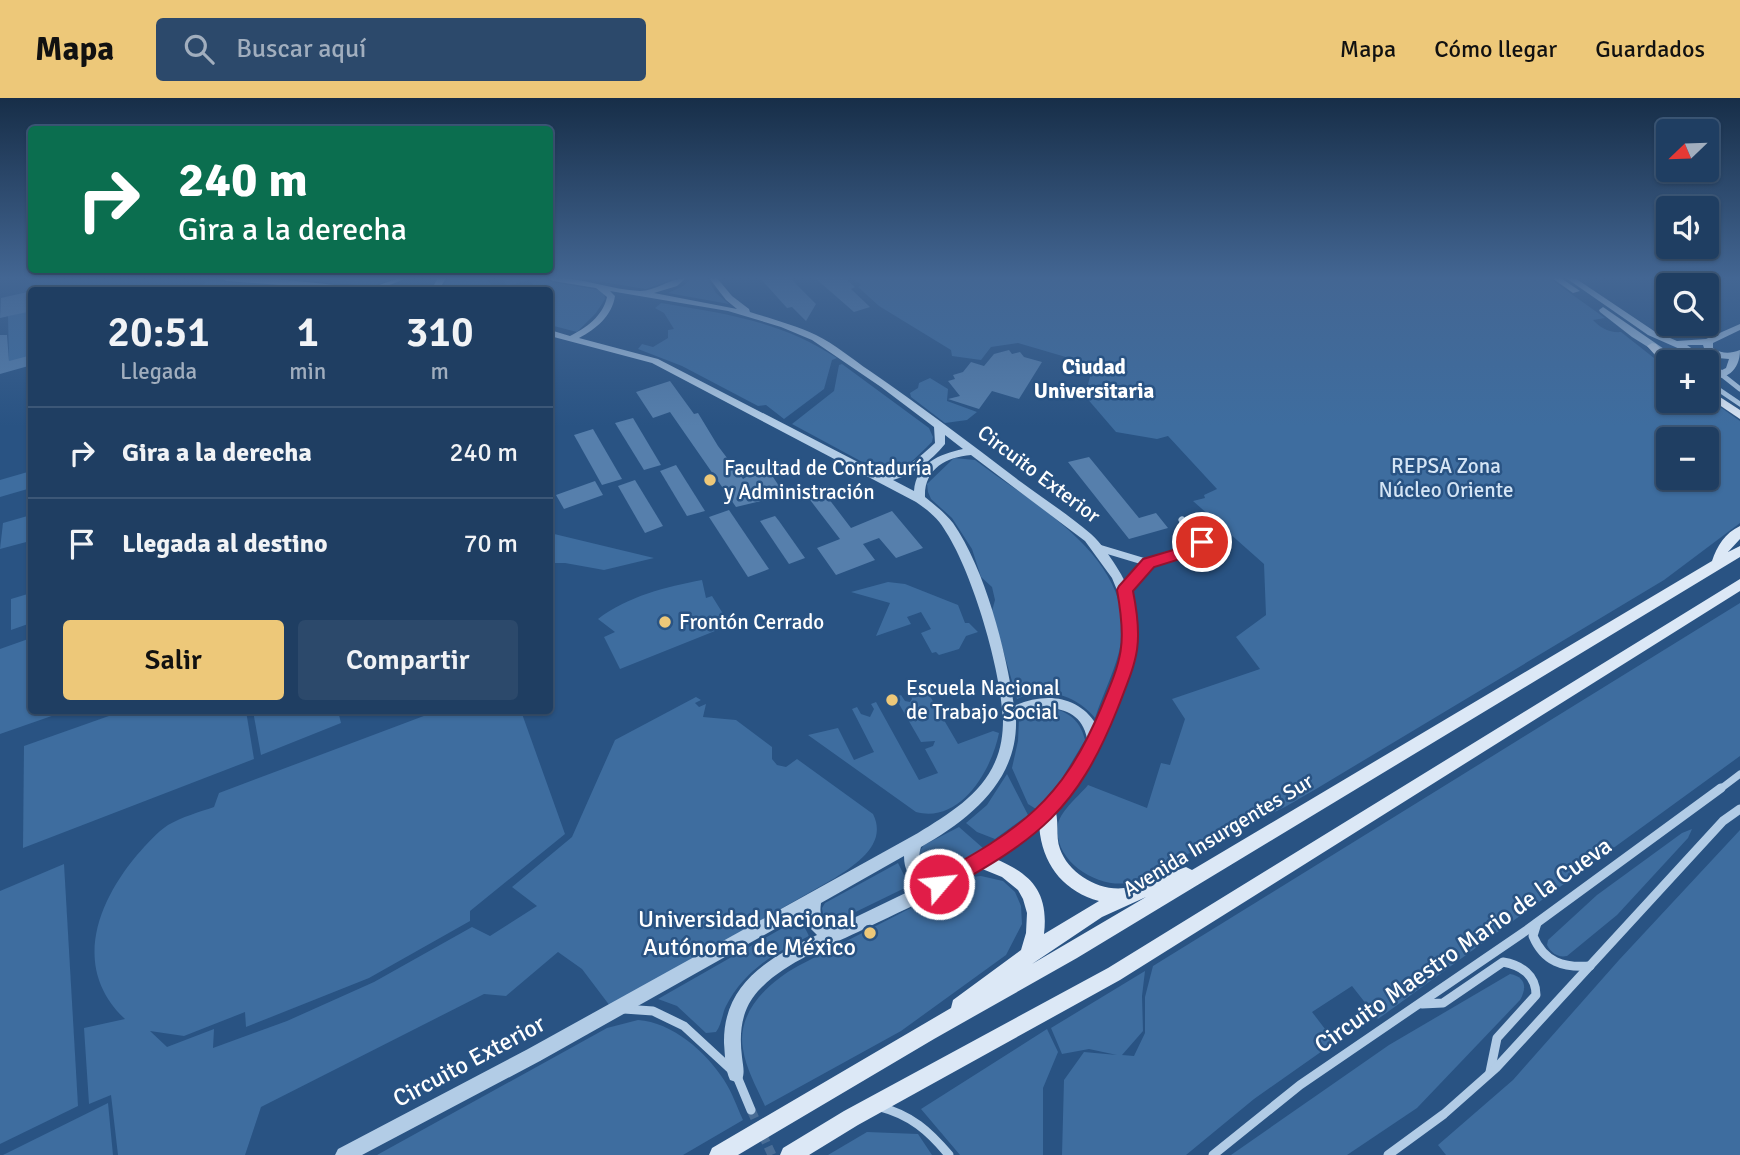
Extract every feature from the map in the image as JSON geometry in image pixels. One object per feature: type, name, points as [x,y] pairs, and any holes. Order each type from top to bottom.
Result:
[{"type":"main road","points":[[1652,346],[1656,350]]},
{"type":"main road","points":[[1719,400],[1740,415]]},
{"type":"main road","points":[[1718,564],[1723,547],[1740,531]]},
{"type":"main road","name":"Avenida Insurgentes Sur","points":[[725,1151],[927,1032],[1043,969],[1740,551]]},
{"type":"main road","points":[[793,1153],[1114,974],[1736,587]]},
{"type":"main road","points":[[1048,812],[1049,851],[1068,877],[1087,890],[1127,896]]},
{"type":"main road","points":[[981,861],[1008,871],[1029,892],[1037,924],[1035,939],[1028,954]]},
{"type":"main road","points":[[927,1032],[1028,954],[1096,911],[1127,896],[1216,863]]},
{"type":"street","points":[[572,338],[591,327]]},
{"type":"street","name":"Circuito Exterior","points":[[751,1110],[736,1074],[730,1038],[736,1011],[752,986],[787,958],[939,884],[997,852],[1048,812],[1074,781],[1095,744],[1129,660],[1131,624],[1125,590],[1114,568],[1098,548],[1071,523],[884,385],[821,342],[790,327]]},
{"type":"street","points":[[1626,327],[1658,350]]},
{"type":"street","points":[[1643,327],[1685,348],[1740,390]]},
{"type":"street","points":[[1652,346],[1669,341],[1695,344],[1708,342],[1739,327]]},
{"type":"street","name":"Circuito Exterior","points":[[344,1155],[617,1009],[915,843],[954,819],[992,782],[1006,749],[1009,717],[988,626],[966,559],[949,525],[920,499],[654,361],[553,334]]},
{"type":"street","points":[[1708,342],[1708,349],[1713,353],[1737,355],[1730,370],[1721,374]]},
{"type":"street","points":[[1719,389],[1740,404]]},
{"type":"street","points":[[882,479],[912,471],[940,444],[939,428]]},
{"type":"street","points":[[920,499],[917,486],[920,477],[946,454],[973,452]]},
{"type":"street","points":[[1125,590],[1149,563],[1203,545],[1182,520]]},
{"type":"street","points":[[1098,548],[1149,563]]},
{"type":"street","points":[[1009,717],[1018,708],[1031,702],[1065,704],[1085,718],[1093,730],[1095,744]]},
{"type":"street","name":"Circuito Maestro Mario de la Cueva","points":[[1213,1155],[1300,1085],[1419,1006],[1740,774]]},
{"type":"street","points":[[1388,1155],[1433,1124],[1490,1073],[1567,995],[1590,966],[1723,821],[1740,808]]},
{"type":"street","points":[[915,843],[910,860],[914,871],[927,882],[939,884]]},
{"type":"street","points":[[814,898],[810,914],[817,929],[833,936]]},
{"type":"street","points":[[1540,919],[1533,929],[1533,936],[1546,957],[1569,969],[1590,966]]},
{"type":"street","points":[[1419,1006],[1443,1003],[1503,962],[1511,963],[1525,971],[1536,984],[1536,995],[1500,1034],[1490,1073]]},
{"type":"street","name":"Circuito Exterior","points":[[617,1009],[653,1011],[670,1018],[712,1049],[736,1074]]},
{"type":"street","points":[[876,1106],[905,1112],[930,1132],[949,1155]]},
{"type":"green space","points":[[8,327],[28,327],[28,356],[9,365]]},
{"type":"green space","points":[[559,327],[582,327],[577,332]]},
{"type":"green space","points":[[774,327],[837,358],[832,360],[824,389],[784,419],[766,405],[758,406],[682,366],[638,349],[642,344],[653,347],[668,338],[668,330]]},
{"type":"green space","name":"REPSA Zona Núcleo Oriente","points":[[914,327],[1603,327],[1621,332],[1656,360],[1656,413],[1719,413],[1719,406],[1740,421],[1740,523],[1664,580],[1285,807],[1128,883],[1103,881],[1079,869],[1062,850],[1058,837],[1060,819],[1088,785],[1147,808],[1161,763],[1170,765],[1185,719],[1172,699],[1260,669],[1236,637],[1266,615],[1264,564],[1193,501],[1205,498],[1204,495],[1217,489],[1168,436],[1157,439],[1116,432],[1085,396],[1093,365],[1018,343],[991,347],[981,360],[952,356],[951,350]]},
{"type":"green space","points":[[842,364],[929,428],[932,442],[902,468],[888,472],[879,471],[792,424],[834,391],[839,365]]},
{"type":"green space","points":[[930,378],[948,389],[947,401],[977,412],[967,420],[945,423],[911,397],[910,393],[918,388],[919,383]]},
{"type":"green space","points":[[954,458],[975,460],[1049,514],[1096,558],[1112,584],[1121,612],[1121,642],[1095,718],[1079,703],[1059,695],[1038,693],[1017,699],[992,611],[995,600],[992,587],[981,577],[972,549],[952,518],[931,499],[928,492],[927,484]]},
{"type":"green space","points":[[28,472],[28,489],[0,497],[0,480]]},
{"type":"green space","points":[[28,516],[28,542],[0,549],[3,523]]},
{"type":"green space","points":[[553,534],[654,558],[604,570],[553,563]]},
{"type":"green space","name":"Frontón Cerrado","points":[[702,580],[706,598],[712,596],[730,625],[620,669],[604,637],[615,632],[598,619],[635,598]]},
{"type":"green space","points":[[888,582],[905,584],[958,605],[965,623],[969,623],[978,632],[966,636],[959,649],[939,655],[932,653],[921,633],[931,629],[921,612],[907,617],[911,624],[876,636],[890,603],[851,592]]},
{"type":"green space","points":[[28,594],[28,624],[11,630],[11,599]]},
{"type":"green space","points":[[1740,603],[1740,756],[1378,1019],[1352,986],[1312,1012],[1335,1042],[1254,1099],[1186,1155],[1062,1155],[1064,1080],[1084,1052],[1117,1055],[1089,1049],[1062,1054],[1051,1028],[1145,971],[1142,996],[1143,1031],[1122,1055],[1134,1056],[1145,1033],[1145,997],[1153,966]]},
{"type":"green space","points":[[28,639],[28,714],[57,714],[0,734],[0,649]]},
{"type":"green space","points":[[924,686],[958,744],[993,731],[999,733],[982,777],[972,790],[947,810],[932,814],[916,812],[808,735],[838,728],[854,760],[874,752],[852,709],[857,707],[861,714],[870,717],[874,709],[871,704],[876,702],[919,780],[938,773],[925,749],[933,746],[935,741],[921,742],[895,697],[901,695],[905,701],[910,702],[912,699],[909,692]]},
{"type":"green space","points":[[696,697],[701,700],[695,703],[699,707],[706,704],[703,717],[736,720],[772,747],[772,759],[777,765],[786,767],[797,759],[873,814],[877,825],[873,844],[860,860],[835,878],[610,1006],[582,969],[558,952],[506,996],[484,994],[261,1107],[245,1155],[118,1155],[111,1095],[89,1104],[84,1028],[125,1019],[109,1000],[99,979],[95,958],[96,937],[110,894],[140,851],[164,828],[214,807],[219,793],[429,714],[522,714],[565,834],[470,911],[470,921],[369,978],[246,1027],[245,1012],[184,1036],[150,1031],[167,1047],[214,1029],[213,1048],[287,1021],[374,982],[472,927],[490,936],[537,906],[512,887],[572,837],[615,740]]},
{"type":"green space","points":[[1043,707],[1070,716],[1083,732],[1085,740],[1061,780],[1036,809],[1028,804],[1012,768],[1018,741],[1019,718],[1030,710]]},
{"type":"green space","points":[[115,714],[246,714],[254,759],[23,848],[24,746]]},
{"type":"green space","points":[[254,714],[339,714],[341,723],[261,755]]},
{"type":"green space","points":[[1007,774],[1028,815],[995,839],[977,832],[966,823],[987,805]]},
{"type":"green space","points":[[959,827],[984,849],[936,874],[927,873],[919,867],[919,852],[924,845]]},
{"type":"green space","points":[[1692,829],[1688,838],[1617,915],[1567,956],[1558,956],[1551,950],[1547,945],[1548,940],[1597,895],[1682,833]]},
{"type":"green space","points":[[1740,830],[1740,1155],[1446,1155],[1438,1145],[1513,1080],[1619,960]]},
{"type":"green space","points":[[898,863],[907,881],[913,884],[835,922],[824,920],[822,908],[825,903]]},
{"type":"green space","points":[[64,864],[78,1106],[0,1144],[0,891]]},
{"type":"green space","points":[[981,876],[1003,881],[1015,892],[1021,906],[1022,924],[1006,955],[901,1031],[765,1106],[747,1064],[742,1035],[750,1011],[766,990],[798,966],[971,877]]},
{"type":"green space","points":[[800,918],[809,936],[772,956],[751,973],[733,994],[716,1032],[706,1033],[677,1006],[658,999]]},
{"type":"green space","points":[[1510,974],[1524,984],[1520,1000],[1417,1108],[1347,1155],[1231,1155],[1389,1045]]},
{"type":"green space","points":[[638,1020],[663,1026],[698,1049],[724,1080],[743,1120],[683,1155],[377,1155],[607,1028]]},
{"type":"green space","points":[[1047,1029],[1058,1052],[1043,1088],[1043,1155],[960,1155],[921,1109]]},
{"type":"green space","points":[[108,1103],[113,1155],[3,1155]]},
{"type":"green space","points":[[867,1132],[918,1134],[932,1155],[828,1155]]},
{"type":"building","points":[[0,335],[7,335],[9,361],[28,356],[28,366],[0,374]]},
{"type":"building","points":[[1009,350],[1012,354],[1020,352],[1024,357],[1042,362],[1019,399],[992,391],[979,409],[948,399],[960,396],[948,381],[955,379],[953,375],[963,372],[971,362],[984,366],[994,354]]},
{"type":"building","points":[[670,381],[694,414],[698,413],[743,479],[765,465],[785,495],[736,507],[670,412],[653,418],[636,392]]},
{"type":"building","points":[[633,418],[661,465],[644,470],[615,423]]},
{"type":"building","points":[[593,429],[622,479],[602,485],[574,435]]},
{"type":"building","points":[[1089,457],[1139,518],[1156,513],[1168,528],[1129,539],[1068,462]]},
{"type":"building","points":[[676,465],[705,511],[687,516],[660,471]]},
{"type":"building","points":[[635,480],[663,526],[645,533],[618,486]]},
{"type":"building","points":[[595,481],[603,495],[564,509],[556,495]]},
{"type":"building","points":[[819,486],[851,528],[892,511],[923,548],[896,558],[879,538],[863,544],[875,560],[836,575],[817,548],[840,539],[804,492]]},
{"type":"building","points":[[729,510],[769,569],[748,577],[709,517]]},
{"type":"building","points":[[775,516],[805,558],[789,564],[760,521]]},
{"type":"tunnel","points":[[751,1110],[772,1155]]},
{"type":"place","name":"Facultad de Contaduría y Administración","points":[[710,480]]},
{"type":"place","name":"Frontón Cerrado","points":[[665,622]]},
{"type":"place","name":"Escuela Nacional de Trabajo Social","points":[[892,700]]},
{"type":"place","name":"Universidad Nacional Autónoma de México","points":[[870,933]]},
{"type":"district","name":"Ciudad Universitaria","points":[[1094,379]]},
{"type":"route","points":[[939,884],[997,852],[1019,836],[1048,812],[1074,781],[1095,744],[1129,660],[1131,624],[1125,590],[1149,563],[1200,548],[1202,542]]}]
